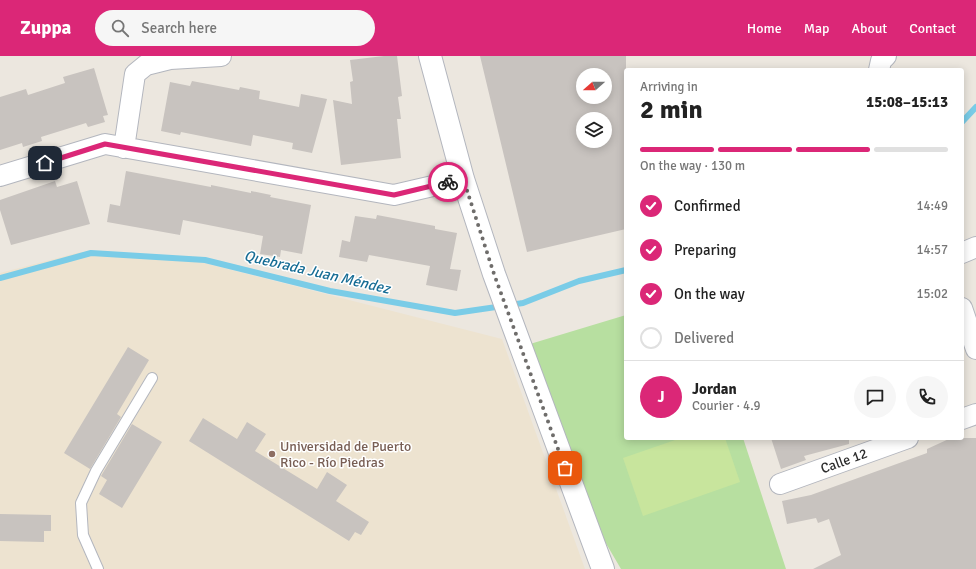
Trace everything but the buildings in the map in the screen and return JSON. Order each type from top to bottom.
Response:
[{"type":"street","points":[[124,148],[135,74],[146,65],[170,59],[221,56]]},
{"type":"street","points":[[430,56],[463,178],[494,274],[603,569]]},
{"type":"street","points":[[879,68],[881,61],[886,56]]},
{"type":"street","points":[[0,176],[105,144],[394,195],[463,178]]},
{"type":"street","points":[[964,252],[976,247]]},
{"type":"street","points":[[964,314],[976,349]]},
{"type":"street","points":[[964,418],[976,414]]},
{"type":"street","name":"Calle 12","points":[[780,484],[902,440]]},
{"type":"lane","points":[[98,569],[83,534],[81,503],[96,471],[152,378]]},
{"type":"shaded area","name":"Universidad de Puerto Rico - Río Piedras","points":[[81,252],[188,259],[502,339],[585,569],[0,569],[0,273]]},
{"type":"green space","points":[[624,316],[624,440],[744,440],[786,569],[621,569],[604,540],[530,344]]},
{"type":"green space","points":[[675,440],[726,440],[740,482],[643,516],[623,458]]},
{"type":"waterway","name":"Quebrada Juan Méndez","points":[[964,120],[976,107]]},
{"type":"waterway","name":"Quebrada Juan Méndez","points":[[0,278],[91,253],[205,260],[330,291],[455,313],[523,303],[579,281],[624,270]]},
{"type":"way so far","points":[[448,182],[463,178],[494,274],[565,468]]},
{"type":"place","name":"Universidad de Puerto Rico - Río Piedras","points":[[272,454]]},
{"type":"route","points":[[45,163],[105,144],[394,195],[448,182]]}]
